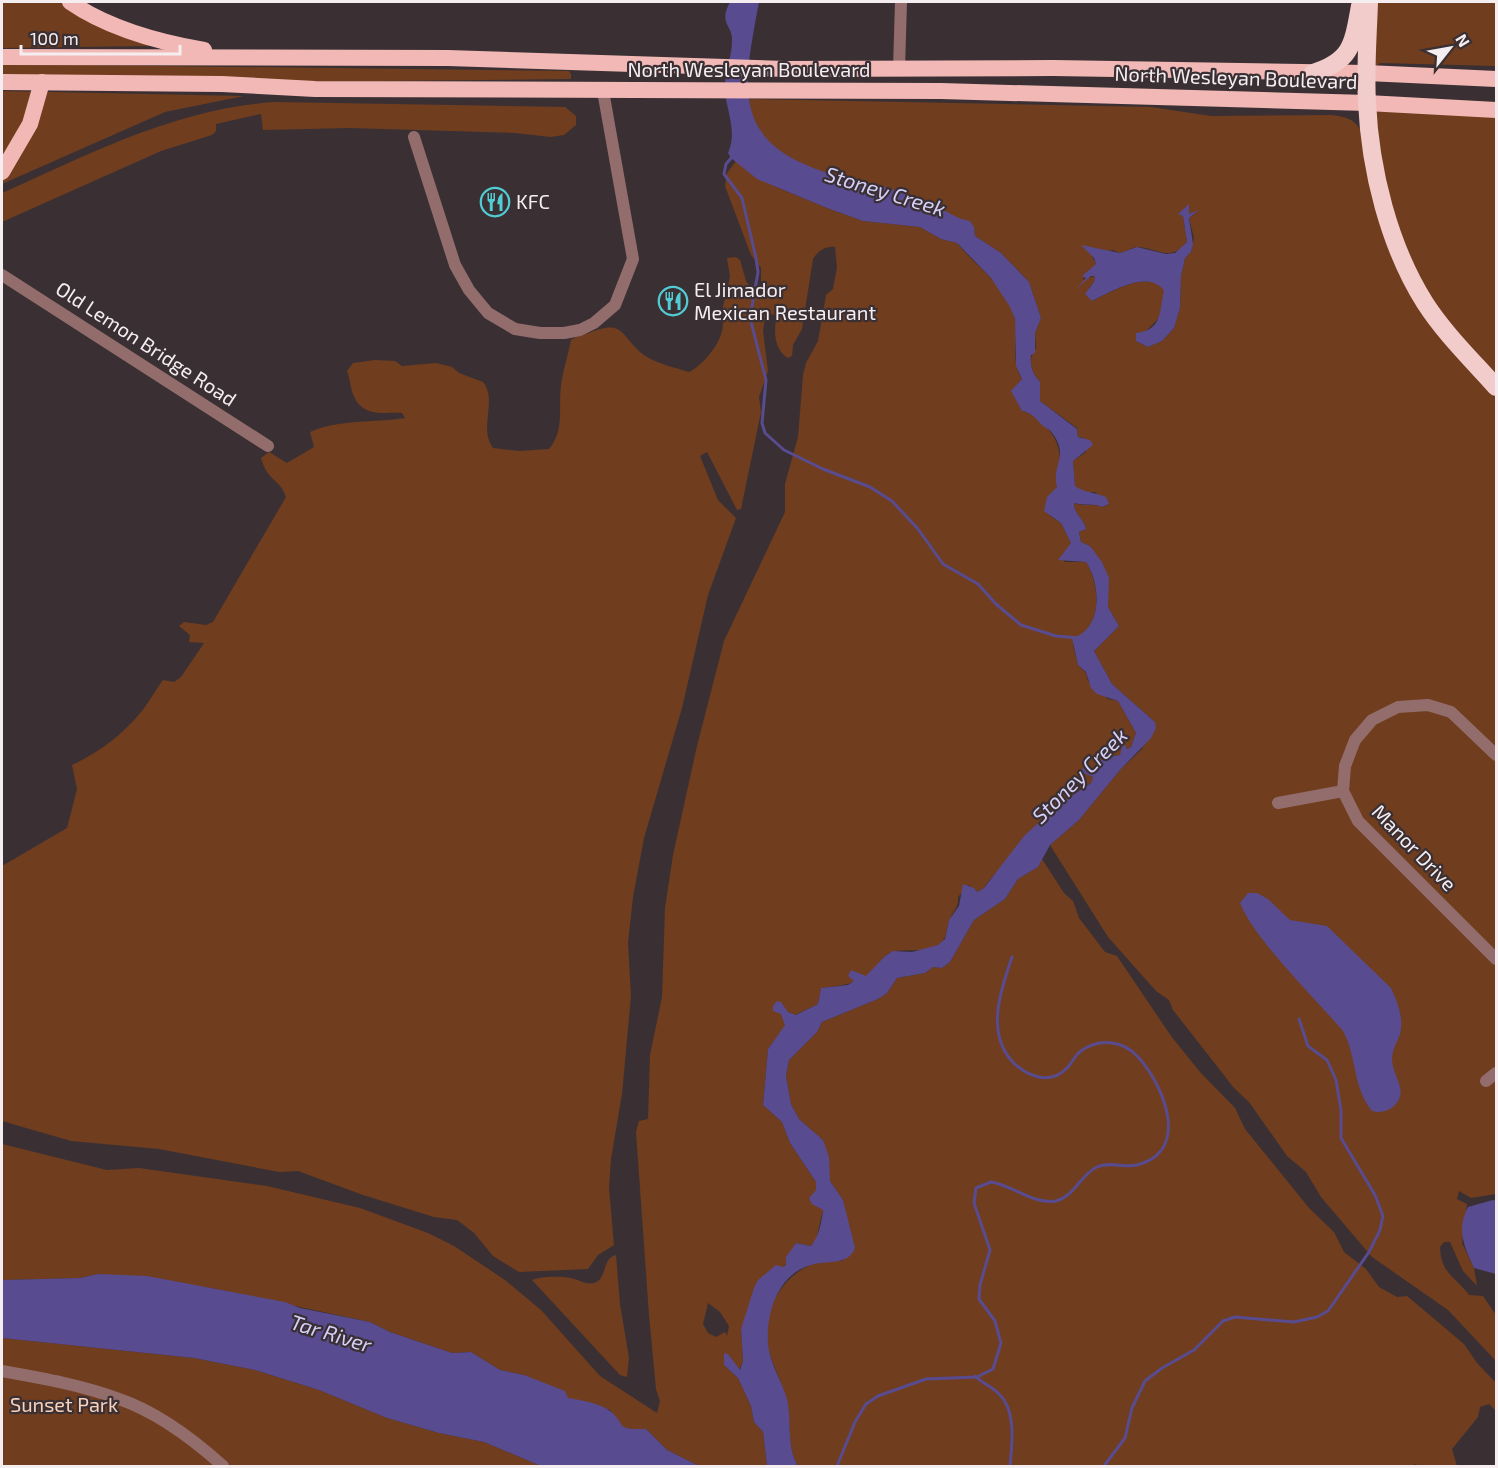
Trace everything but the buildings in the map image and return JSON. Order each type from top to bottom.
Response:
[{"type":"highway","points":[[70,2],[114,25],[162,42],[261,58]]},
{"type":"highway","points":[[1313,73],[1332,67],[1348,54],[1361,2]]},
{"type":"highway","points":[[1369,2],[1367,103],[1378,180],[1398,251],[1434,316],[1497,387]]},
{"type":"highway","name":"North Wesleyan Boulevard","points":[[2,57],[448,58],[785,69],[1053,68],[1497,79]]},
{"type":"highway","points":[[1053,68],[1053,93]]},
{"type":"highway","name":"North Wesleyan Boulevard","points":[[2,82],[222,84],[315,89],[1053,93],[1367,103],[1497,110]]},
{"type":"highway","points":[[2,172],[30,124],[42,82]]},
{"type":"street","points":[[899,69],[901,2]]},
{"type":"street","points":[[414,137],[455,266],[469,290],[488,313],[515,329],[540,333],[580,330],[594,323],[615,305],[633,259],[603,91]]},
{"type":"street","name":"Old Lemon Bridge Road","points":[[2,275],[268,446]]},
{"type":"street","points":[[1278,803],[1343,791],[1345,766],[1355,740],[1372,720],[1398,707],[1428,705],[1451,711],[1497,755]]},
{"type":"street","name":"Manor Drive","points":[[1343,791],[1358,821],[1497,959]]},
{"type":"street","points":[[1486,1081],[1497,1073]]},
{"type":"street","points":[[2,1371],[54,1381],[121,1399],[170,1426],[223,1467]]},
{"type":"green space","points":[[2,2],[69,2],[151,46],[2,48]]},
{"type":"green space","points":[[1374,2],[1496,2],[1496,66],[1380,63],[1374,68]]},
{"type":"green space","points":[[2,64],[569,71],[571,79],[279,82],[2,77]]},
{"type":"green space","points":[[2,91],[244,96],[165,112],[2,184]]},
{"type":"green space","points":[[749,99],[1151,107],[1211,116],[1331,115],[1349,119],[1361,131],[1386,233],[1496,394],[1496,1194],[1471,1198],[1459,1191],[1457,1199],[1467,1204],[1462,1243],[1474,1268],[1477,1286],[1463,1271],[1450,1242],[1444,1242],[1440,1247],[1443,1263],[1449,1274],[1469,1295],[1483,1296],[1496,1315],[1496,1361],[1448,1310],[1372,1257],[1321,1197],[1306,1172],[1287,1156],[1249,1102],[1234,1088],[1173,1010],[1169,1000],[1156,991],[1108,937],[1050,845],[1079,820],[1120,770],[1142,749],[1155,722],[1112,684],[1094,651],[1119,626],[1108,607],[1090,546],[1081,542],[1079,532],[1086,529],[1074,503],[1103,507],[1109,504],[1095,492],[1084,492],[1075,487],[1073,461],[1086,452],[1084,438],[1078,437],[1077,428],[1040,401],[1040,382],[1032,370],[1031,361],[1036,348],[1035,333],[1041,318],[1029,282],[1001,253],[975,236],[974,227],[929,204],[872,183],[860,183],[800,163],[776,148],[766,138],[757,127]],"holes":[[[1189,205],[1189,214],[1197,212],[1189,218],[1194,238],[1191,252],[1185,258],[1181,276],[1180,308],[1174,328],[1162,341],[1148,347],[1136,341],[1161,316],[1165,291],[1158,284],[1140,282],[1129,284],[1092,301],[1089,288],[1095,276],[1082,280],[1096,264],[1091,254],[1113,250],[1120,253],[1138,247],[1164,253],[1175,252],[1187,242],[1183,216],[1179,214]]]},
{"type":"green space","points":[[275,102],[565,107],[576,116],[576,125],[564,135],[551,137],[515,133],[350,128],[263,130],[261,114],[216,124],[216,131],[212,135],[161,151],[2,222],[2,193],[68,163],[168,123],[203,113]]},
{"type":"green space","points":[[1375,110],[1496,115],[1496,381],[1425,293],[1400,240],[1381,164]]},
{"type":"green space","points":[[736,161],[753,175],[776,187],[863,221],[920,227],[941,239],[957,243],[999,288],[1012,308],[1015,320],[1015,358],[1022,379],[1016,386],[1017,401],[1022,411],[1032,415],[1045,426],[1058,446],[1060,469],[1049,515],[1061,523],[1071,543],[1064,562],[1086,562],[1095,586],[1096,603],[1093,620],[1073,645],[1078,665],[1086,673],[1088,681],[1108,699],[1118,701],[1136,733],[1131,747],[1127,749],[1122,746],[1121,755],[1109,756],[1095,769],[1084,768],[1080,771],[1093,777],[1091,783],[1065,800],[1042,820],[984,888],[977,892],[969,885],[958,897],[945,937],[939,944],[933,948],[889,953],[873,971],[862,979],[821,988],[818,1004],[795,1015],[788,1012],[781,1013],[786,1025],[768,1049],[763,1105],[782,1122],[790,1143],[816,1182],[816,1190],[823,1210],[816,1240],[811,1246],[796,1243],[786,1264],[741,1329],[743,1361],[739,1370],[724,1354],[724,1365],[738,1378],[751,1406],[754,1422],[763,1432],[767,1466],[699,1466],[667,1450],[646,1429],[628,1430],[620,1425],[610,1410],[568,1398],[524,1375],[500,1370],[471,1352],[452,1353],[390,1332],[370,1322],[211,1288],[98,1274],[80,1278],[2,1280],[2,1144],[107,1170],[139,1168],[267,1186],[360,1208],[428,1233],[454,1246],[505,1280],[541,1310],[600,1376],[657,1413],[660,1401],[656,1389],[649,1315],[636,1132],[639,1121],[648,1119],[650,1055],[662,997],[665,908],[673,855],[697,746],[724,641],[785,512],[785,484],[798,437],[803,375],[806,363],[818,341],[826,295],[833,289],[837,267],[835,247],[822,250],[813,259],[802,329],[793,345],[792,356],[788,358],[780,350],[775,335],[776,318],[773,314],[765,317],[763,331],[768,371],[759,397],[761,412],[741,509],[737,510],[707,452],[700,456],[718,500],[736,518],[708,595],[682,708],[644,838],[633,897],[628,943],[631,996],[622,1094],[611,1159],[609,1188],[614,1245],[598,1255],[588,1269],[519,1272],[493,1256],[474,1233],[457,1220],[434,1217],[363,1195],[298,1171],[279,1172],[159,1149],[71,1141],[2,1121],[2,866],[67,828],[77,789],[72,765],[101,749],[127,728],[163,680],[174,682],[181,677],[204,643],[189,642],[190,635],[179,626],[184,622],[206,625],[213,622],[286,497],[281,486],[267,472],[261,458],[269,452],[287,463],[314,447],[310,432],[321,428],[345,423],[405,418],[402,413],[367,410],[357,402],[347,371],[353,363],[375,360],[395,361],[402,366],[436,363],[452,367],[459,373],[483,382],[487,389],[489,406],[487,432],[493,448],[520,451],[549,449],[559,427],[561,386],[571,340],[600,329],[614,328],[619,330],[645,356],[689,372],[709,355],[722,331],[721,315],[730,277],[727,258],[736,257],[740,260],[746,281],[757,296],[761,297],[761,268],[751,255],[725,186],[727,173]],"holes":[[[708,1303],[720,1312],[729,1326],[727,1336],[725,1332],[716,1337],[708,1333],[703,1324]]]},
{"type":"green space","points":[[1042,859],[1064,893],[1073,901],[1079,918],[1105,952],[1117,956],[1171,1036],[1200,1072],[1235,1108],[1245,1129],[1309,1208],[1334,1232],[1344,1252],[1366,1269],[1379,1287],[1397,1297],[1407,1296],[1464,1344],[1477,1363],[1496,1383],[1496,1411],[1489,1404],[1480,1407],[1478,1417],[1452,1449],[1457,1466],[1417,1466],[1416,1464],[1410,1466],[798,1466],[792,1450],[786,1399],[768,1347],[767,1323],[774,1300],[781,1289],[798,1272],[816,1263],[844,1260],[847,1222],[843,1200],[830,1181],[823,1140],[799,1119],[791,1104],[786,1076],[789,1060],[817,1032],[822,1022],[878,999],[887,993],[897,978],[925,973],[933,967],[942,968],[950,962],[974,920],[1005,899],[1018,879],[1038,867]]},
{"type":"green space","points":[[616,1255],[620,1304],[629,1358],[627,1377],[620,1375],[532,1280],[561,1277],[594,1283],[601,1278],[608,1260]]},
{"type":"green space","name":"Sunset Park","points":[[2,1338],[194,1358],[255,1370],[319,1390],[387,1418],[439,1433],[484,1442],[541,1466],[2,1466]]},
{"type":"water","name":"Stoney Creek","points":[[730,2],[759,2],[749,61],[748,86],[751,108],[759,128],[774,145],[796,160],[843,179],[888,188],[970,221],[974,227],[975,236],[1001,253],[1029,282],[1041,318],[1035,333],[1035,353],[1031,355],[1033,372],[1040,382],[1040,401],[1077,429],[1078,437],[1090,440],[1093,445],[1073,461],[1075,486],[1106,497],[1109,504],[1102,507],[1074,503],[1086,529],[1079,532],[1081,542],[1090,546],[1102,562],[1109,578],[1108,607],[1119,626],[1094,651],[1112,684],[1155,722],[1156,728],[1151,738],[1120,770],[1079,820],[1050,845],[1038,867],[1018,879],[1005,899],[974,920],[950,962],[942,968],[933,967],[925,973],[897,978],[887,993],[878,999],[822,1022],[817,1032],[789,1060],[786,1076],[791,1104],[799,1119],[823,1140],[829,1157],[830,1181],[843,1200],[855,1248],[848,1258],[811,1265],[790,1277],[776,1296],[769,1319],[769,1350],[787,1399],[792,1450],[798,1466],[767,1466],[763,1432],[754,1422],[751,1406],[738,1378],[724,1365],[724,1353],[728,1354],[740,1370],[743,1361],[741,1329],[758,1280],[776,1265],[783,1267],[786,1265],[786,1257],[796,1243],[811,1246],[818,1233],[823,1214],[823,1210],[812,1204],[809,1198],[816,1190],[816,1182],[790,1143],[782,1122],[763,1105],[768,1049],[785,1025],[781,1014],[773,1011],[773,1006],[777,1001],[781,1002],[788,1012],[796,1015],[818,1004],[821,988],[848,985],[854,981],[848,976],[851,970],[866,976],[893,951],[912,952],[938,945],[945,939],[949,920],[959,906],[963,884],[974,888],[977,892],[984,888],[1024,836],[1059,804],[1091,783],[1093,777],[1079,771],[1084,768],[1095,769],[1102,758],[1120,755],[1123,742],[1127,749],[1131,747],[1136,733],[1118,701],[1097,694],[1091,688],[1086,672],[1078,665],[1072,638],[1089,626],[1094,616],[1096,594],[1094,582],[1086,562],[1058,560],[1071,543],[1061,523],[1044,511],[1047,497],[1057,487],[1056,473],[1060,448],[1051,431],[1031,414],[1022,411],[1011,391],[1022,379],[1016,366],[1015,319],[1010,307],[991,278],[957,243],[941,239],[920,227],[863,221],[827,208],[757,179],[731,158],[728,153],[732,135],[725,91],[732,46],[732,35],[725,15]]},
{"type":"water","points":[[1189,204],[1189,214],[1199,210],[1189,218],[1193,244],[1191,252],[1185,258],[1181,276],[1180,308],[1174,328],[1162,341],[1148,347],[1136,341],[1136,333],[1145,331],[1155,324],[1164,291],[1157,284],[1139,282],[1118,288],[1092,301],[1085,294],[1094,282],[1095,276],[1091,276],[1076,289],[1086,278],[1082,276],[1096,264],[1094,258],[1081,245],[1120,253],[1137,247],[1166,254],[1175,253],[1187,242],[1183,216],[1178,214]]},
{"type":"water","points":[[1248,893],[1257,893],[1268,899],[1290,920],[1327,926],[1391,988],[1401,1018],[1401,1031],[1393,1050],[1392,1059],[1400,1089],[1399,1100],[1394,1106],[1383,1112],[1372,1111],[1361,1091],[1351,1051],[1343,1031],[1258,934],[1240,903]]},
{"type":"water","points":[[1496,1201],[1496,1274],[1474,1268],[1462,1231],[1464,1215],[1468,1207]]},
{"type":"water","name":"Tar River","points":[[98,1274],[147,1276],[285,1302],[300,1308],[370,1322],[390,1332],[452,1353],[471,1352],[500,1370],[524,1375],[565,1391],[568,1398],[606,1408],[622,1426],[629,1429],[646,1429],[667,1450],[699,1466],[541,1466],[484,1442],[439,1433],[387,1418],[319,1390],[255,1370],[194,1358],[2,1338],[2,1280],[80,1278]]},
{"type":"waterway","points":[[733,156],[726,164],[724,174],[742,198],[758,272],[750,318],[766,380],[762,423],[765,433],[784,450],[823,469],[870,487],[892,501],[918,529],[943,564],[978,584],[996,604],[1021,625],[1056,636],[1079,638]]},
{"type":"waterway","points":[[837,1466],[855,1422],[866,1404],[878,1396],[926,1379],[977,1377],[993,1369],[1001,1343],[995,1321],[979,1299],[980,1285],[990,1250],[974,1203],[976,1188],[991,1182],[1031,1198],[1056,1201],[1068,1195],[1086,1175],[1097,1167],[1137,1165],[1154,1157],[1164,1146],[1168,1132],[1168,1116],[1163,1099],[1147,1069],[1138,1057],[1125,1047],[1111,1043],[1095,1044],[1079,1053],[1060,1073],[1046,1078],[1023,1071],[1011,1060],[1003,1049],[997,1023],[1000,996],[1012,957]]},
{"type":"waterway","points":[[1104,1466],[1125,1438],[1132,1408],[1145,1381],[1162,1368],[1194,1350],[1223,1321],[1235,1317],[1294,1322],[1317,1317],[1328,1311],[1369,1252],[1380,1230],[1383,1216],[1375,1195],[1341,1138],[1341,1110],[1336,1080],[1327,1060],[1308,1046],[1299,1019]]},
{"type":"waterway","points":[[975,1376],[998,1393],[1008,1408],[1012,1428],[1010,1466]]},
{"type":"place","name":"KFC","points":[[495,202]]},
{"type":"place","name":"El Jimador Mexican Restaurant","points":[[673,301]]}]
